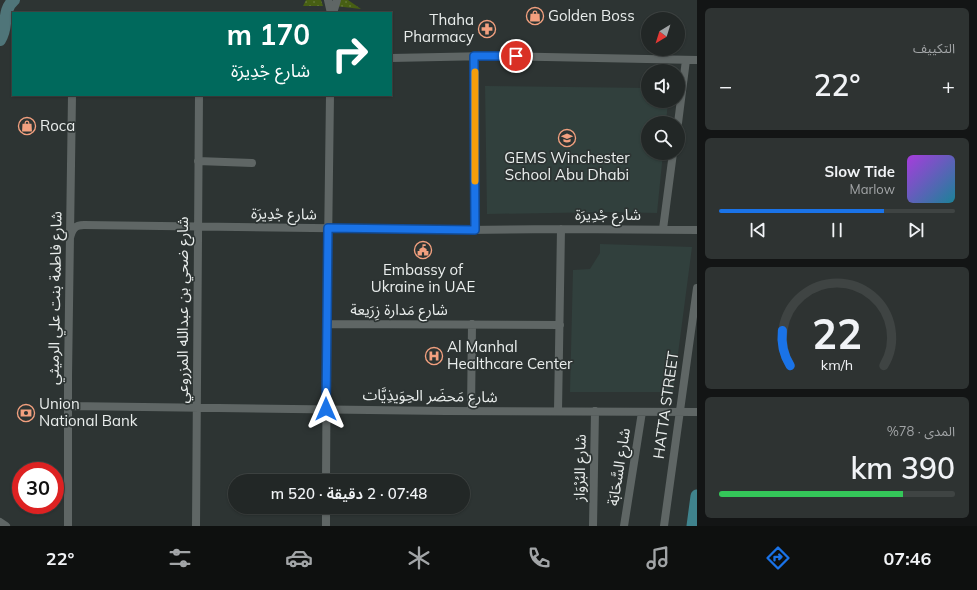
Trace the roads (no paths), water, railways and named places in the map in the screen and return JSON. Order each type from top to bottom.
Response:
[{"type":"main road","points":[[0,40],[4,32],[8,6],[14,0]]},
{"type":"main road","points":[[693,526],[697,496]]},
{"type":"street","points":[[328,0],[332,12]]},
{"type":"street","points":[[332,12],[337,0]]},
{"type":"street","points":[[392,58],[474,56],[697,60]]},
{"type":"street","points":[[474,56],[475,230]]},
{"type":"street","points":[[679,116],[686,60]]},
{"type":"street","name":"شارع فاطمة بنت علي الرميثي","points":[[68,526],[72,96]]},
{"type":"street","name":"شارع ضحي بن عبدالله المزروعي","points":[[196,526],[199,96]]},
{"type":"street","points":[[326,474],[330,96]]},
{"type":"street","points":[[663,229],[672,160]]},
{"type":"street","points":[[198,161],[252,163]]},
{"type":"street","name":"شارع جْدِيرَة","points":[[70,238],[74,229],[79,225],[475,230],[697,230]]},
{"type":"street","points":[[558,411],[561,229]]},
{"type":"street","name":"HATTA STREET","points":[[664,526],[697,288]]},
{"type":"street","name":"شارع مَدارة زِرَيعة","points":[[327,324],[560,325]]},
{"type":"street","points":[[471,411],[472,324]]},
{"type":"street","name":"شارع مَحضَر الحِوَيذِيَّات","points":[[68,406],[696,412]]},
{"type":"street","name":"شارع البُرْوَاز","points":[[594,526],[595,411]]},
{"type":"street","name":"شارع السَّحَابَة","points":[[624,526],[642,412]]},
{"type":"street","points":[[326,514],[326,526]]},
{"type":"street","points":[[0,522],[6,526]]},
{"type":"place","name":"Golden Boss","points":[[535,16]]},
{"type":"place","name":"Thaha Pharmacy","points":[[487,29]]},
{"type":"place","name":"Roca","points":[[27,126]]},
{"type":"place","name":"GEMS Winchester School Abu Dhabi","points":[[567,138]]},
{"type":"place","name":"Embassy of Ukraine in UAE","points":[[423,250]]},
{"type":"place","name":"Al Manhal Healthcare Center","points":[[434,356]]},
{"type":"place","name":"Union National Bank","points":[[26,413]]}]
